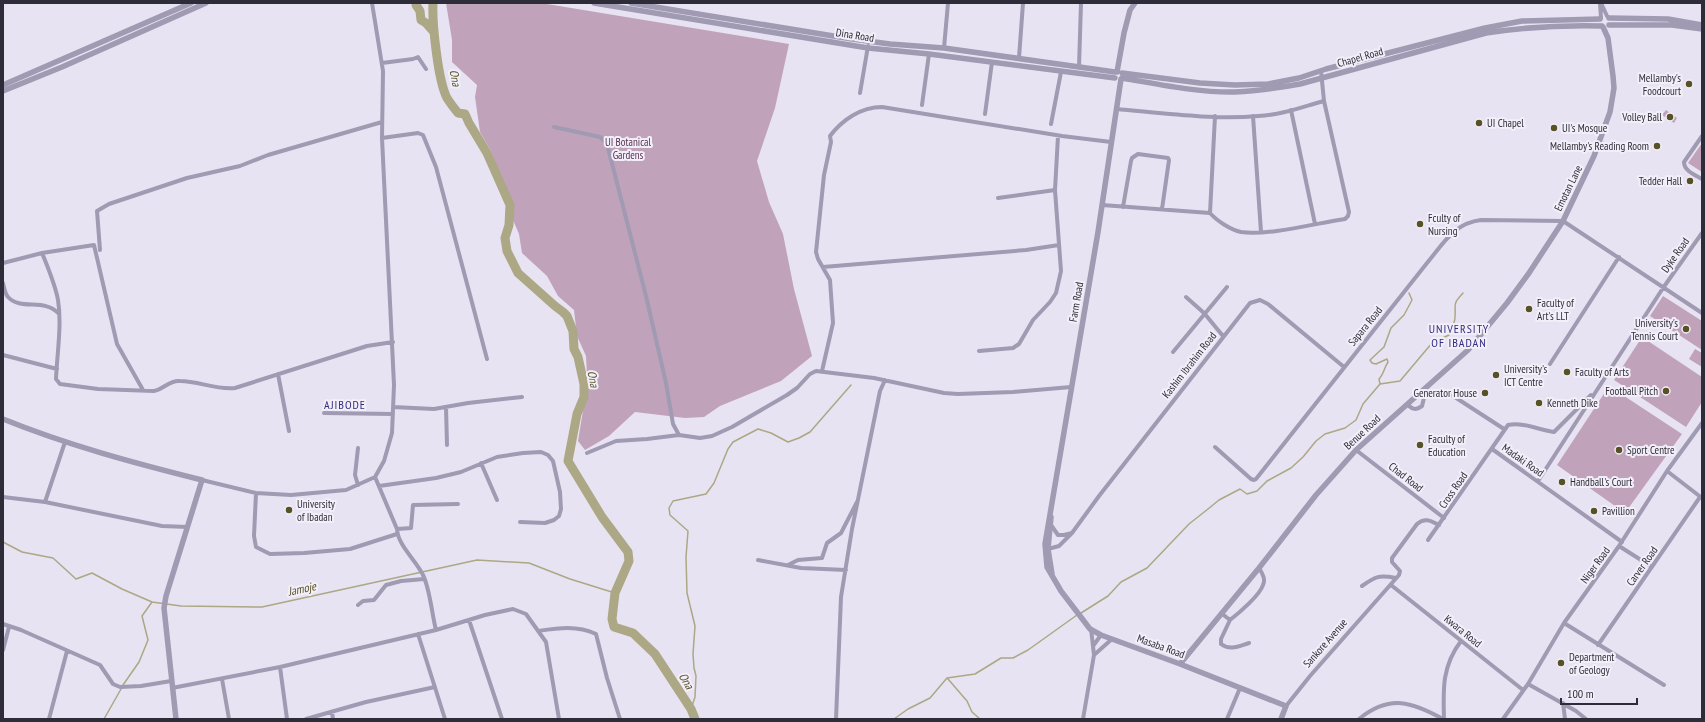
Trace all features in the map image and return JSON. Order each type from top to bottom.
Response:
[{"type":"street","points":[[3,85],[191,3]]},
{"type":"street","points":[[3,91],[206,3]]},
{"type":"street","points":[[3,419],[66,442],[148,466],[256,493],[291,495],[346,490],[375,477],[384,461],[392,432],[394,385],[382,138],[383,71],[372,3]]},
{"type":"street","name":"Dina Road","points":[[594,3],[868,48],[929,54],[1061,72],[1119,75]]},
{"type":"street","name":"Dina Road","points":[[631,3],[869,41],[944,48],[1079,66],[1119,75]]},
{"type":"street","points":[[944,48],[948,3]]},
{"type":"street","points":[[1019,58],[1023,3]]},
{"type":"street","points":[[1079,66],[1081,3]]},
{"type":"street","points":[[1119,75],[1124,33],[1130,10],[1135,3]]},
{"type":"street","points":[[1601,3],[1606,26]]},
{"type":"street","points":[[1604,18],[1600,22],[1606,26]]},
{"type":"street","name":"Chapel Road","points":[[1322,74],[1485,28],[1522,21],[1604,18],[1668,20],[1702,25]]},
{"type":"street","name":"Chapel Road","points":[[1119,75],[1200,83],[1235,85],[1268,84],[1322,74],[1486,33],[1521,28],[1565,25],[1672,25],[1702,29]]},
{"type":"street","name":"Emotan Lane","points":[[1606,26],[1614,88],[1610,112],[1594,156],[1563,221],[1702,313]]},
{"type":"street","points":[[860,93],[869,41]]},
{"type":"street","points":[[922,105],[929,54]]},
{"type":"street","points":[[382,63],[418,57],[426,69]]},
{"type":"street","points":[[985,114],[992,62]]},
{"type":"street","points":[[1051,124],[1061,72]]},
{"type":"street","points":[[1215,116],[1210,213],[1216,220],[1241,232],[1261,232],[1345,219],[1349,212],[1324,101],[1322,74]]},
{"type":"street","name":"Farm Road","points":[[1052,575],[1047,567],[1045,555],[1047,523],[1102,205],[1118,94],[1119,75]]},
{"type":"street","points":[[1116,109],[1215,116],[1253,116],[1291,110],[1324,101]]},
{"type":"street","points":[[822,371],[832,323],[830,280],[818,259],[816,252],[824,175],[831,142],[830,136],[841,123],[853,115],[882,107],[1058,136],[1111,142]]},
{"type":"street","points":[[1291,110],[1316,224]]},
{"type":"street","points":[[1253,116],[1261,232]]},
{"type":"street","points":[[100,250],[97,211],[109,204],[187,178],[240,166],[268,155],[382,122]]},
{"type":"street","points":[[554,127],[600,137],[607,144],[648,304],[666,383],[673,424],[680,435]]},
{"type":"street","points":[[382,138],[418,133],[423,135],[436,167],[487,359]]},
{"type":"street","points":[[979,351],[1013,348],[1018,344],[1033,320],[1056,294],[1061,271],[1055,190],[1058,136]]},
{"type":"street","points":[[1702,136],[1684,162],[1684,165],[1685,168],[1702,179]]},
{"type":"street","points":[[1124,206],[1131,161],[1132,158],[1138,154],[1165,157],[1169,160],[1162,209]]},
{"type":"street","points":[[998,198],[1055,190]]},
{"type":"street","points":[[1102,205],[1210,213]]},
{"type":"street","name":"Sapara Road","points":[[1215,447],[1254,480],[1427,263],[1459,226],[1468,221],[1481,220],[1563,221]]},
{"type":"street","name":"Benue Road","points":[[1180,664],[1260,568],[1316,495],[1356,450],[1408,405],[1468,350],[1484,333],[1525,279],[1563,221]]},
{"type":"street","name":"Dyke Road","points":[[1597,390],[1663,288],[1702,233]]},
{"type":"street","points":[[3,263],[42,253],[94,245],[99,238]]},
{"type":"street","points":[[823,268],[1026,250],[1059,244]]},
{"type":"street","points":[[94,245],[117,344],[143,390]]},
{"type":"street","points":[[42,253],[54,285],[58,302],[56,379],[60,384],[98,389],[158,390],[171,381],[180,381],[217,388],[235,388],[367,346],[392,342]]},
{"type":"street","points":[[1550,364],[1619,257]]},
{"type":"street","points":[[3,283],[9,298]]},
{"type":"street","points":[[1173,352],[1227,287]]},
{"type":"street","points":[[3,297],[25,304],[46,305],[58,313]]},
{"type":"street","points":[[1186,297],[1204,313],[1224,336]]},
{"type":"street","name":"Kashim Ibrahim Road","points":[[1048,550],[1059,546],[1072,533],[1099,496],[1250,303],[1260,300],[1268,304],[1344,367]]},
{"type":"street","points":[[3,355],[57,368]]},
{"type":"street","points":[[587,453],[616,441],[647,440],[680,435],[700,438],[712,436],[732,427],[797,388],[810,374],[822,371],[885,380],[944,393],[958,394],[1071,387]]},
{"type":"street","points":[[278,374],[289,431]]},
{"type":"street","points":[[836,719],[841,597],[880,392],[885,380]]},
{"type":"street","points":[[1424,398],[1440,392],[1447,392],[1504,429],[1508,425],[1518,425],[1532,426],[1554,432],[1597,390]]},
{"type":"street","points":[[1538,481],[1597,390]]},
{"type":"street","points":[[1420,394],[1424,398]]},
{"type":"street","points":[[393,407],[434,409],[522,397]]},
{"type":"street","points":[[1408,405],[1414,409],[1418,409],[1422,406],[1424,398]]},
{"type":"street","points":[[446,407],[447,445]]},
{"type":"street","points":[[324,413],[393,414]]},
{"type":"street","name":"Niger Road","points":[[1503,719],[1528,684],[1564,623],[1622,542],[1668,471],[1702,423]]},
{"type":"street","name":"Cross Road","points":[[1428,540],[1492,449],[1504,429]]},
{"type":"street","points":[[45,502],[66,442]]},
{"type":"street","points":[[358,448],[355,475],[358,485]]},
{"type":"street","name":"Madaki Road","points":[[1492,449],[1622,542]]},
{"type":"street","name":"Chad Road","points":[[1356,450],[1444,518]]},
{"type":"street","points":[[379,486],[461,472],[498,457],[541,452],[548,455],[553,461],[561,500],[559,516],[554,520],[545,523],[520,522]]},
{"type":"street","points":[[481,463],[497,500]]},
{"type":"street","points":[[1668,471],[1701,497]]},
{"type":"street","points":[[375,477],[397,529],[397,534],[424,579],[436,630]]},
{"type":"street","points":[[176,719],[164,610],[166,596],[202,480]]},
{"type":"street","points":[[256,493],[254,536],[256,547],[270,554],[350,549],[397,534]]},
{"type":"street","points":[[3,497],[45,502],[162,526],[188,527]]},
{"type":"street","name":"Carver Road","points":[[1598,645],[1701,497]]},
{"type":"street","points":[[788,565],[798,560],[822,558],[827,543],[841,533],[859,499]]},
{"type":"street","points":[[397,529],[411,528],[414,505],[458,504]]},
{"type":"street","name":"Farm Road","points":[[1050,512],[1051,525],[1048,550],[1052,575]]},
{"type":"street","points":[[1362,586],[1375,577],[1381,576],[1396,578],[1400,571],[1392,562],[1392,558],[1417,524],[1422,520],[1426,520],[1438,526]]},
{"type":"street","points":[[1051,525],[1058,535],[1072,533]]},
{"type":"street","points":[[1619,546],[1652,567]]},
{"type":"street","points":[[758,560],[801,568],[846,570]]},
{"type":"street","points":[[1249,643],[1232,648],[1225,647],[1221,644],[1221,639],[1230,620],[1243,610],[1263,586],[1264,577],[1260,568]]},
{"type":"street","name":"Masaba Road","points":[[1052,575],[1061,592],[1090,629],[1101,635],[1180,664],[1286,706]]},
{"type":"street","name":"Sankore Avenue","points":[[1281,719],[1286,706],[1314,670],[1396,578]]},
{"type":"street","points":[[358,605],[363,601],[374,600],[386,585],[401,581],[424,579]]},
{"type":"street","name":"Kwara Road","points":[[1391,585],[1523,690]]},
{"type":"street","points":[[172,688],[280,667],[436,630],[508,609],[513,609],[526,614],[546,642],[559,719]]},
{"type":"street","points":[[1221,613],[1230,620]]},
{"type":"street","points":[[469,620],[502,719]]},
{"type":"street","points":[[1564,623],[1664,685]]},
{"type":"street","points":[[3,624],[100,665],[113,684],[120,687],[141,686],[171,681]]},
{"type":"street","points":[[3,650],[9,627]]},
{"type":"street","points":[[538,631],[568,628],[589,630],[596,634],[607,678],[620,719]]},
{"type":"street","points":[[1083,719],[1094,655],[1090,629]]},
{"type":"street","points":[[418,634],[445,719]]},
{"type":"street","points":[[1093,646],[1101,635]]},
{"type":"street","points":[[1094,655],[1112,639]]},
{"type":"street","points":[[1359,719],[1368,712],[1383,705],[1402,702],[1444,719],[1444,684],[1447,666],[1461,641]]},
{"type":"street","points":[[49,719],[67,651]]},
{"type":"street","points":[[280,667],[287,719]]},
{"type":"street","points":[[222,679],[229,719]]},
{"type":"street","points":[[1528,684],[1563,703],[1586,719]]},
{"type":"street","points":[[306,719],[366,702],[435,687]]},
{"type":"street","points":[[1227,719],[1240,688]]},
{"type":"street","points":[[1563,703],[1565,719]]},
{"type":"street","points":[[332,712],[333,719]]},
{"type":"green space","name":"UI Botanical Gardens","points":[[446,3],[541,3],[789,44],[775,108],[757,161],[769,202],[783,234],[794,289],[812,356],[781,381],[720,406],[704,417],[685,418],[635,412],[609,436],[585,450],[578,441],[586,392],[586,356],[577,336],[574,310],[558,296],[547,276],[522,253],[519,234],[510,213],[504,184],[491,151],[480,132],[475,97],[477,85],[452,62],[452,40]]},
{"type":"green space","name":"Volley Ball","points":[[1666,110],[1677,118],[1674,123],[1662,115]]},
{"type":"green space","points":[[1702,143],[1702,172],[1688,163]]},
{"type":"green space","name":"University's Tennis Court","points":[[1663,296],[1702,321],[1702,350],[1650,316]]},
{"type":"green space","name":"Football Pitch","points":[[1642,337],[1702,377],[1702,402],[1686,427],[1614,380]]},
{"type":"green space","points":[[1695,349],[1702,353],[1702,367],[1689,359]]},
{"type":"green space","name":"Sport Centre","points":[[1609,386],[1682,434],[1625,513],[1557,465]]},
{"type":"waterway","name":"Ona","points":[[416,3],[420,11],[421,20],[434,32]]},
{"type":"waterway","name":"Ona","points":[[433,3],[436,52],[441,79],[447,98],[458,113],[465,114],[487,153],[510,205],[509,225],[505,238],[507,251],[518,273],[567,316],[573,331],[574,349],[578,357],[584,384],[584,397],[577,414],[568,461],[602,517],[628,552],[629,561],[615,593],[612,619],[614,627],[633,633],[655,654],[691,709],[695,719]]},
{"type":"waterway","points":[[1380,384],[1379,379],[1388,362],[1387,359],[1376,364],[1372,363],[1370,360],[1384,347],[1391,328],[1404,315],[1412,300],[1409,293]]},
{"type":"waterway","points":[[1081,613],[1108,596],[1121,582],[1147,568],[1189,524],[1219,500],[1240,489],[1247,494],[1257,491],[1267,481],[1291,468],[1303,457],[1316,441],[1325,434],[1345,428],[1356,420],[1363,404],[1380,384],[1400,381],[1432,343],[1449,335],[1454,322],[1456,302],[1463,293]]},
{"type":"waterway","points":[[691,709],[695,697],[696,676],[693,654],[695,626],[687,593],[686,557],[688,531],[670,515],[669,508],[673,501],[706,494],[714,483],[728,449],[733,442],[758,429],[771,433],[788,442],[799,438],[810,432],[851,385]]},
{"type":"waterway","name":"Jamoje","points":[[3,542],[22,552],[53,558],[76,579],[92,573],[122,589],[152,602],[181,606],[262,607],[477,560],[529,563],[570,579],[615,593]]},
{"type":"waterway","points":[[123,685],[139,662],[148,640],[142,616],[152,602]]},
{"type":"waterway","points":[[894,719],[908,709],[930,698],[947,678],[975,674],[1001,658],[1013,658],[1028,650],[1077,615]]},
{"type":"waterway","points":[[948,679],[967,701],[972,712],[980,719]]},
{"type":"waterway","points":[[104,719],[121,689]]},
{"type":"place","name":"Mellamby's Foodcourt","points":[[1689,84]]},
{"type":"place","name":"Volley Ball","points":[[1670,117]]},
{"type":"place","name":"UI Chapel","points":[[1479,123]]},
{"type":"place","name":"UI's Mosque","points":[[1554,128]]},
{"type":"place","name":"Mellamby's Reading Room","points":[[1657,146]]},
{"type":"place","name":"Tedder Hall","points":[[1690,181]]},
{"type":"place","name":"Fculty of Nursing","points":[[1420,224]]},
{"type":"place","name":"Faculty of Art's LLT","points":[[1529,309]]},
{"type":"place","name":"University's Tennis Court","points":[[1686,329]]},
{"type":"place","name":"Faculty of Arts","points":[[1567,372]]},
{"type":"place","name":"University's ICT Centre","points":[[1496,375]]},
{"type":"place","name":"Football Pitch","points":[[1666,391]]},
{"type":"place","name":"Generator House","points":[[1485,393]]},
{"type":"place","name":"Kenneth Dike","points":[[1539,403]]},
{"type":"place","name":"Faculty of Education","points":[[1420,445]]},
{"type":"place","name":"Sport Centre","points":[[1619,450]]},
{"type":"place","name":"Handball's Court","points":[[1562,482]]},
{"type":"place","name":"University of Ibadan","points":[[289,510]]},
{"type":"place","name":"Pavillion","points":[[1594,511]]},
{"type":"place","name":"Department of Geology","points":[[1561,663]]},
{"type":"district","name":"UNIVERSITY OF IBADAN","points":[[1459,336]]},
{"type":"district","name":"AJIBODE","points":[[345,405]]}]
